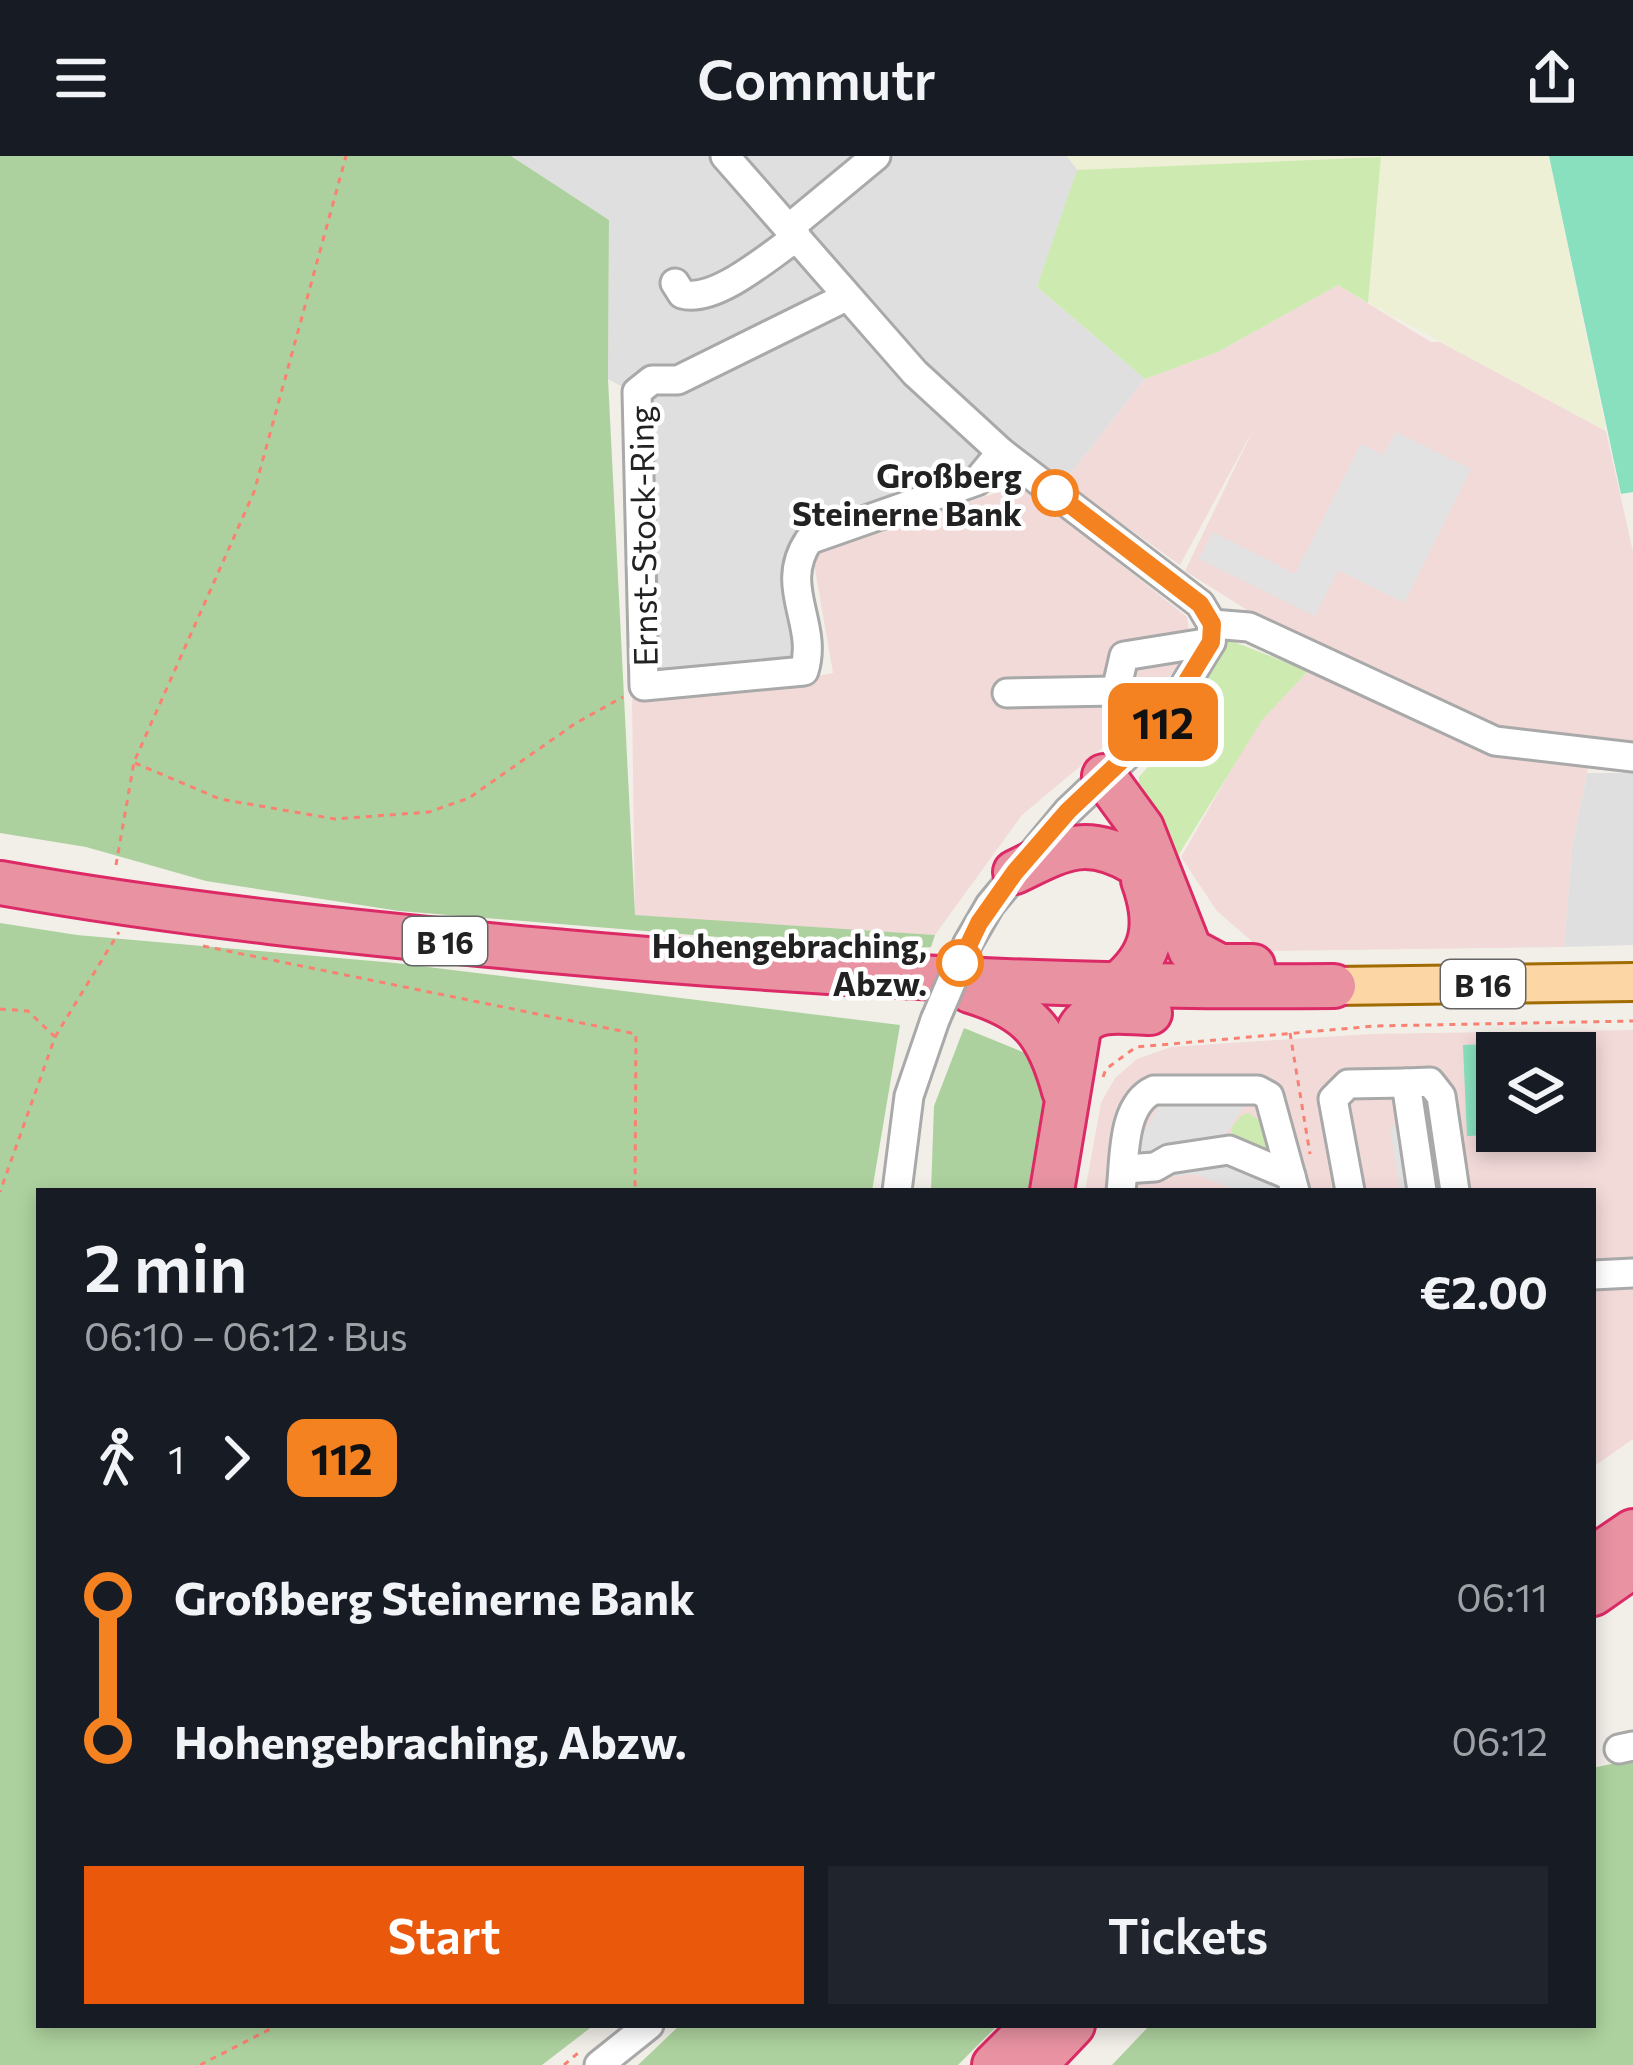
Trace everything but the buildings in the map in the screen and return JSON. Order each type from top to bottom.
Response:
[{"type":"highway","points":[[1095,785],[1146,886],[1150,940],[1139,967],[1118,985]]},
{"type":"highway","points":[[1095,785],[1142,828],[1190,950],[1220,966],[1303,968],[1334,986]]},
{"type":"highway","points":[[1015,872],[1061,849],[1082,846],[1116,852],[1135,863]]},
{"type":"highway","name":"B 16","points":[[0,884],[272,925],[618,957],[932,999],[1118,985],[1334,986]]},
{"type":"highway","points":[[1053,1188],[1083,1089],[1079,1029],[1085,1018],[1095,1013],[1210,1011],[1265,985]]},
{"type":"highway","points":[[932,999],[1020,1011],[1083,1089]]},
{"type":"highway","points":[[1596,1556],[1633,1531]]},
{"type":"highway","points":[[1596,1592],[1633,1566]]},
{"type":"highway","points":[[994,2065],[1031,2028]]},
{"type":"highway","points":[[1035,2065],[1070,2028]]},
{"type":"main road","name":"B 16","points":[[1334,986],[1633,982]]},
{"type":"street","points":[[725,156],[915,374],[1001,452],[1200,604],[1211,633],[1162,722],[1095,785],[1015,872],[932,999],[909,1096],[897,1188]]},
{"type":"street","points":[[675,283],[682,294],[694,298],[722,288],[793,232],[876,156]]},
{"type":"street","name":"Ernst-Stock-Ring","points":[[846,297],[679,380],[652,380],[637,392],[644,686],[804,670],[808,655],[794,577],[796,559],[809,540],[977,482],[1001,452]]},
{"type":"street","points":[[1116,691],[1124,656],[1249,627],[1495,741],[1633,757]]},
{"type":"street","points":[[1007,693],[1116,691],[1162,722]]},
{"type":"street","points":[[1349,1188],[1333,1099],[1348,1084],[1430,1082],[1441,1096],[1455,1188]]},
{"type":"street","points":[[1406,1083],[1422,1188]]},
{"type":"street","points":[[1258,1090],[1275,1106],[1300,1178],[1229,1150],[1169,1159],[1153,1179],[1122,1180],[1131,1114],[1147,1093],[1258,1090]]},
{"type":"street","points":[[1596,1275],[1633,1273]]},
{"type":"street","points":[[599,2065],[645,2028]]},
{"type":"path","points":[[116,865],[134,762],[254,492],[346,156]]},
{"type":"path","points":[[134,762],[220,799],[334,819],[429,812],[469,798],[576,723],[644,686]]},
{"type":"path","points":[[0,1192],[55,1037],[120,929]]},
{"type":"path","points":[[191,944],[636,1034],[635,1188]]},
{"type":"path","points":[[0,1010],[28,1011],[55,1037]]},
{"type":"path","points":[[1083,1089],[1136,1047],[1289,1031],[1633,1021]]},
{"type":"path","points":[[1289,1031],[1300,1178]]},
{"type":"path","points":[[200,2065],[272,2028]]},
{"type":"shaded area","points":[[511,156],[1067,156],[1079,172],[1037,287],[1145,379],[1064,482],[1006,438],[972,473],[794,536],[788,551],[801,651],[797,662],[657,678],[648,401],[608,379],[609,220]]},
{"type":"shaded area","points":[[1338,285],[1431,342],[1440,342],[1606,431],[1633,552],[1633,749],[1493,736],[1285,634],[1185,571],[1253,430],[1180,565],[1064,482],[1145,379],[1218,352]]},
{"type":"shaded area","points":[[1396,432],[1471,469],[1404,603],[1338,570],[1315,616],[1199,559],[1213,532],[1295,574],[1361,444],[1383,455]]},
{"type":"shaded area","points":[[1021,485],[1187,617],[1190,636],[1181,664],[1101,749],[1022,815],[935,935],[635,916],[632,699],[651,692],[785,682],[833,673],[813,558],[825,547]]},
{"type":"shaded area","points":[[1308,671],[1495,741],[1591,752],[1572,849],[1564,947],[1263,951],[1217,911],[1181,857],[1258,723]]},
{"type":"shaded area","points":[[1587,773],[1633,773],[1633,945],[1564,947],[1572,849]]},
{"type":"shaded area","points":[[1633,1030],[1633,1439],[1596,1465],[1596,1188],[1086,1188],[1101,1103],[1115,1078],[1137,1059],[1171,1047],[1476,1032],[1476,1152],[1596,1152],[1596,1032],[1501,1032]]},
{"type":"shaded area","points":[[1169,1090],[1253,1090],[1220,1144],[1290,1188],[1231,1188],[1195,1174],[1130,1170],[1132,1153]]},
{"type":"shaded area","points":[[1409,1108],[1422,1114],[1427,1108],[1443,1115],[1455,1188],[1400,1188],[1390,1129]]},
{"type":"green space","points":[[0,156],[511,156],[609,220],[608,379],[635,915],[935,935],[931,947],[879,950],[399,911],[206,881],[86,847],[0,833]]},
{"type":"green space","points":[[1067,156],[1549,156],[1606,431],[1368,303],[1381,158],[1079,172]]},
{"type":"green space","points":[[1549,156],[1633,156],[1633,492],[1621,494]]},
{"type":"green space","points":[[1381,157],[1368,303],[1338,285],[1218,352],[1145,379],[1037,287],[1077,170]]},
{"type":"green space","points":[[1229,640],[1308,671],[1262,720],[1173,864],[1138,792],[1139,777],[1171,740]]},
{"type":"green space","points":[[0,923],[77,935],[395,963],[900,1025],[873,1188],[36,1188],[36,2028],[590,2028],[542,2065],[0,2065]]},
{"type":"green space","points":[[964,1028],[1045,1061],[1040,1144],[1031,1188],[931,1188],[934,1106]]},
{"type":"green space","points":[[1476,1044],[1476,1136],[1467,1136],[1463,1045]]},
{"type":"green space","points":[[1249,1113],[1264,1124],[1268,1152],[1233,1141],[1231,1128]]},
{"type":"green space","points":[[1633,1759],[1633,2065],[1112,2065],[1147,2028],[1596,2028],[1596,1767]]},
{"type":"green space","points":[[677,2028],[995,2028],[958,2065],[638,2065]]},
{"type":"bus line","name":"112","points":[[960,963],[979,923],[1015,872],[1068,811],[1162,722],[1211,642],[1212,624],[1200,604],[1055,493]]},
{"type":"place","name":"Großberg Steinerne Bank","points":[[1055,493]]},
{"type":"place","name":"Hohengebraching, Abzw.","points":[[960,963]]}]
